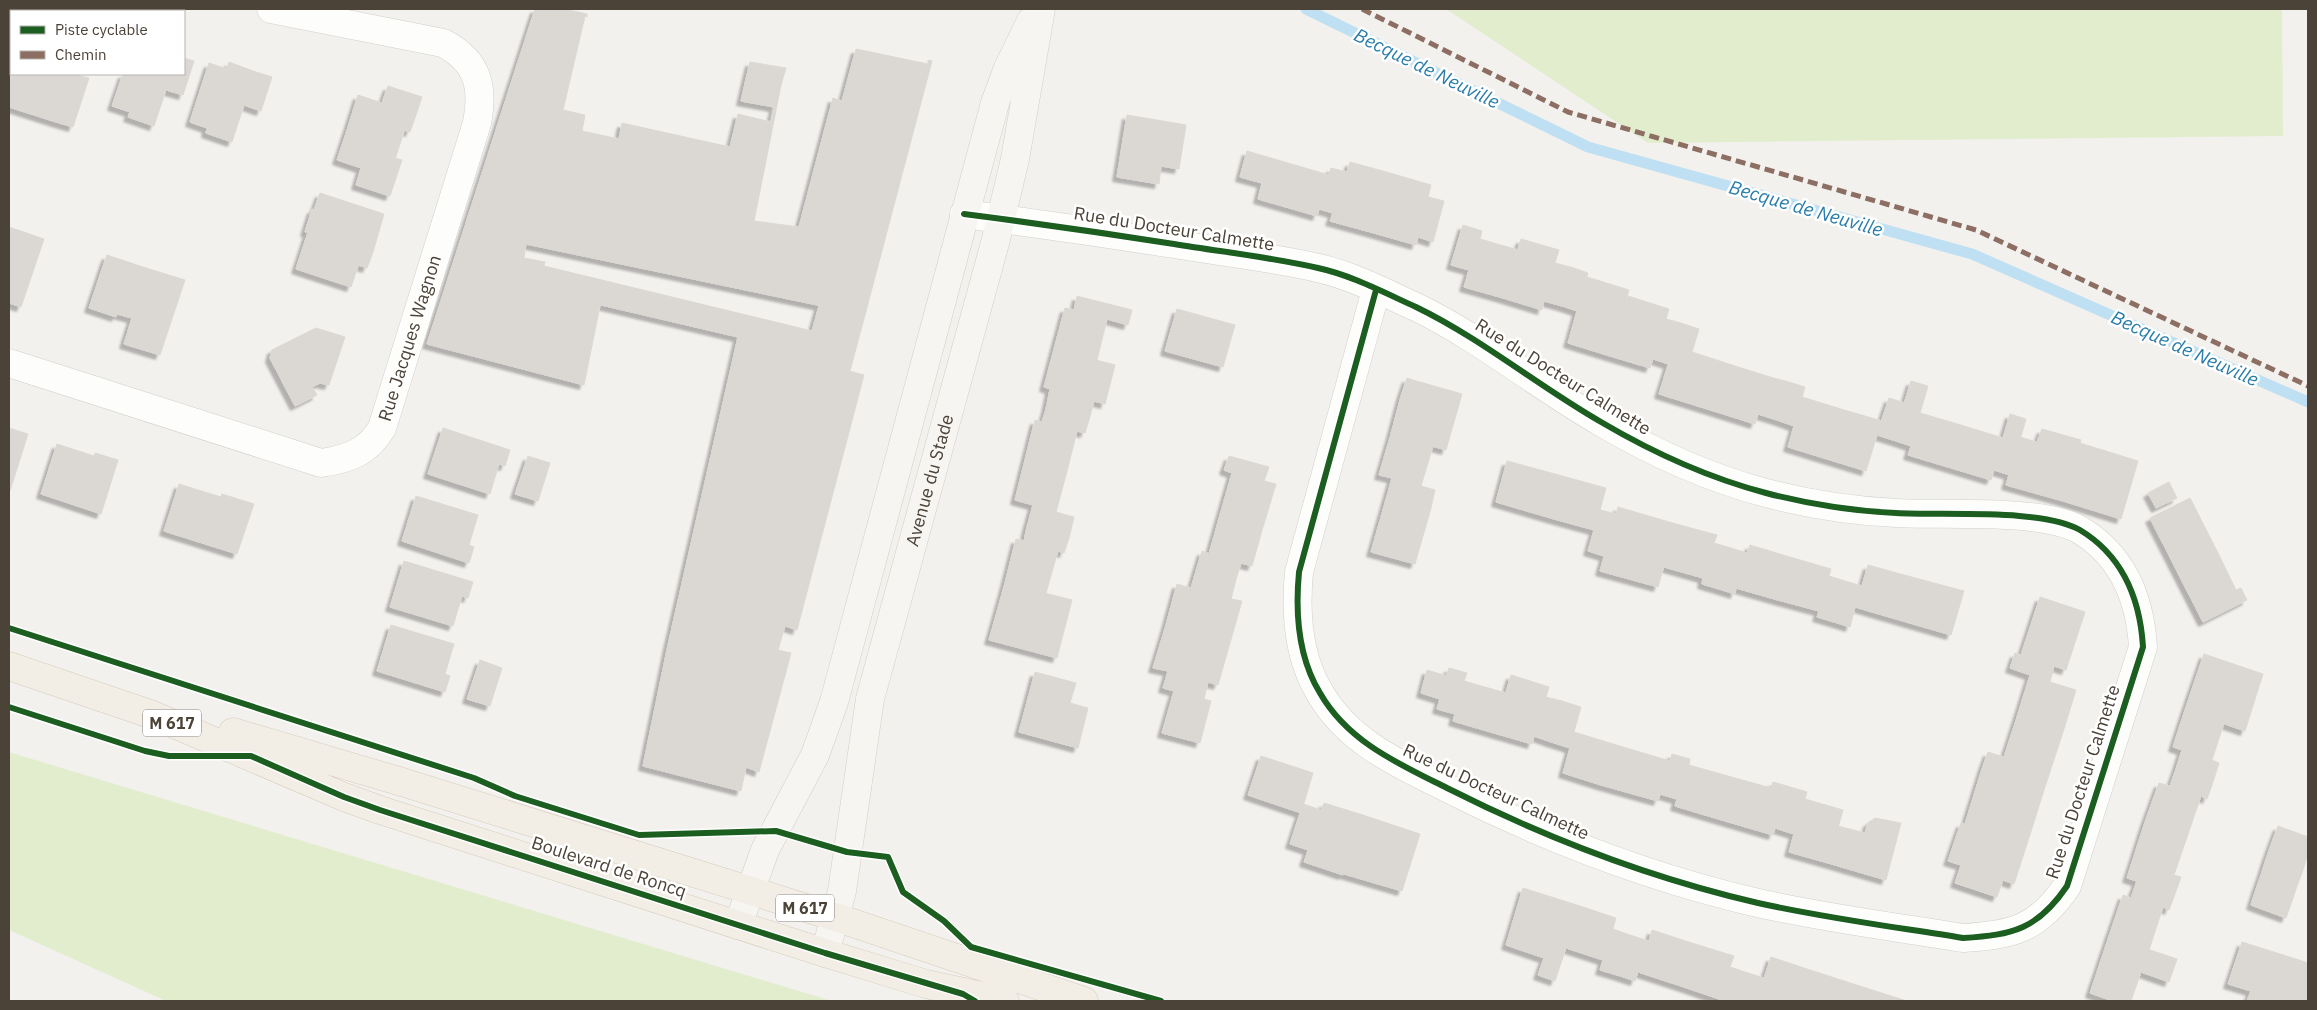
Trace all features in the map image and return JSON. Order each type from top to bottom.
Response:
[{"type":"main road","points":[[738,925],[765,850],[814,755],[831,712],[995,103],[1008,68],[1036,9]]},
{"type":"main road","name":"Avenue du Stade","points":[[825,953],[842,891],[870,699],[1015,159],[1041,9]]},
{"type":"main road","name":"Boulevard de Roncq","points":[[9,666],[92,693],[402,782],[835,917],[1084,1001]]},
{"type":"main road","name":"Boulevard de Roncq","points":[[92,693],[202,734],[344,797],[825,953],[954,991],[1005,1001]]},
{"type":"street","name":"Rue Jacques Wagnon","points":[[9,363],[321,463],[352,457],[374,441],[382,428],[477,123],[480,105],[475,73],[468,60],[458,51],[443,43],[271,9]]},
{"type":"street","name":"Rue du Docteur Calmette","points":[[964,214],[1321,268],[1376,290],[1461,331],[1625,436],[1670,458],[1765,492],[1853,509],[1895,513],[2049,519],[2078,530],[2105,550],[2123,572],[2137,601],[2142,623],[2142,647],[2067,886],[2055,903],[2039,919],[2016,929],[1990,936],[1963,938],[1758,903],[1689,884],[1589,852],[1497,813],[1393,761],[1361,741],[1320,694],[1308,670],[1300,634],[1297,602],[1299,572],[1376,290]]},
{"type":"green space","points":[[1446,9],[2282,9],[2283,136],[1648,143]]},
{"type":"green space","points":[[9,752],[832,1001],[166,1001],[9,930]]},
{"type":"building","points":[[535,9],[564,9],[587,14],[563,110],[585,115],[582,131],[619,139],[622,123],[730,147],[738,114],[771,122],[774,107],[741,101],[746,79],[781,85],[754,221],[799,227],[833,98],[842,101],[856,49],[928,64],[928,60],[932,61],[865,315],[526,244],[524,258],[545,262],[537,290],[600,306],[584,385],[427,344]]},
{"type":"building","points":[[9,53],[10,75],[72,75],[56,122],[9,107]]},
{"type":"building","points":[[185,58],[194,61],[183,95],[166,90],[154,126],[128,117],[130,112],[112,106],[123,75],[185,75]]},
{"type":"building","points":[[229,62],[253,71],[251,77],[227,69]]},
{"type":"building","points":[[750,62],[786,68],[781,85],[746,79]]},
{"type":"building","points":[[209,63],[251,77],[253,71],[272,77],[261,111],[244,105],[232,142],[206,133],[207,128],[190,122]]},
{"type":"building","points":[[72,75],[89,78],[73,127],[56,122]]},
{"type":"building","points":[[388,86],[422,97],[416,115],[410,113],[400,144],[348,127],[358,95],[382,103]]},
{"type":"building","points":[[410,113],[416,115],[410,132],[404,130]]},
{"type":"building","points":[[1127,115],[1186,125],[1179,169],[1161,166],[1159,184],[1117,177]]},
{"type":"building","points":[[348,127],[400,144],[390,175],[396,178],[390,196],[356,185],[361,168],[337,160]]},
{"type":"building","points":[[1247,151],[1329,175],[1317,216],[1258,199],[1262,183],[1240,177]]},
{"type":"building","points":[[395,158],[402,160],[396,178],[390,175]]},
{"type":"building","points":[[1350,162],[1390,173],[1374,233],[1330,221],[1333,213],[1319,209],[1331,168],[1347,172]]},
{"type":"building","points":[[1390,173],[1431,185],[1428,197],[1444,201],[1433,242],[1418,237],[1416,245],[1374,233]]},
{"type":"building","points":[[320,193],[384,214],[373,252],[364,249],[351,287],[296,269],[308,232],[305,232],[312,209],[314,210]]},
{"type":"building","points":[[1463,225],[1482,231],[1480,239],[1518,250],[1503,298],[1464,287],[1469,270],[1451,265]]},
{"type":"building","points":[[9,227],[44,239],[21,307],[9,303]]},
{"type":"building","points":[[1521,239],[1559,250],[1555,263],[1574,268],[1562,306],[1544,301],[1542,310],[1503,298]]},
{"type":"building","points":[[364,249],[373,252],[367,268],[358,265]]},
{"type":"building","points":[[107,255],[146,268],[140,271],[105,260]]},
{"type":"building","points":[[105,260],[140,271],[146,268],[185,280],[160,355],[124,344],[132,318],[117,314],[116,317],[89,308]]},
{"type":"building","points":[[544,266],[812,331],[819,306],[865,315],[850,371],[820,363],[793,476],[780,473],[789,441],[732,428],[684,649],[668,645],[738,337],[537,290]]},
{"type":"building","points":[[1574,268],[1588,273],[1580,301],[1622,314],[1610,356],[1568,343],[1577,311],[1562,306]]},
{"type":"building","points":[[1587,277],[1629,290],[1622,314],[1580,301]]},
{"type":"building","points":[[1077,296],[1132,310],[1128,325],[1107,319],[1097,360],[1054,349],[1065,308],[1074,310]]},
{"type":"building","points":[[1628,296],[1669,309],[1666,319],[1681,323],[1668,364],[1653,359],[1650,368],[1610,356]]},
{"type":"building","points":[[1177,309],[1235,325],[1223,367],[1165,351]]},
{"type":"building","points":[[1681,323],[1699,329],[1690,359],[1730,371],[1717,412],[1659,394]]},
{"type":"building","points":[[316,328],[345,337],[329,385],[320,383],[312,387],[317,395],[295,406],[270,358],[272,350]]},
{"type":"building","points":[[1054,349],[1115,365],[1105,404],[1094,401],[1089,420],[1046,409],[1050,389],[1044,387]]},
{"type":"building","points":[[1692,352],[1732,365],[1730,371],[1690,359]]},
{"type":"building","points":[[820,363],[864,375],[797,630],[785,626],[778,650],[791,653],[759,772],[746,767],[741,791],[643,766],[668,645],[684,649],[732,428],[789,441],[780,473],[793,476]]},
{"type":"building","points":[[1732,365],[1770,377],[1769,383],[1730,371]]},
{"type":"building","points":[[1730,371],[1769,383],[1770,377],[1789,382],[1777,420],[1758,414],[1755,424],[1717,412]]},
{"type":"building","points":[[1407,378],[1413,380],[1407,398],[1401,396]]},
{"type":"building","points":[[1413,380],[1462,394],[1446,450],[1391,434],[1401,396],[1407,398]]},
{"type":"building","points":[[1911,381],[1928,386],[1920,413],[1961,425],[1948,467],[1908,455],[1911,446],[1893,440]]},
{"type":"building","points":[[1789,382],[1805,387],[1800,404],[1840,416],[1827,459],[1788,447],[1794,426],[1777,420]]},
{"type":"building","points":[[1802,397],[1841,409],[1840,416],[1800,404]]},
{"type":"building","points":[[1889,398],[1905,403],[1893,440],[1877,435],[1866,471],[1827,459],[1840,416],[1879,428]]},
{"type":"building","points":[[1046,409],[1089,420],[1085,433],[1077,431],[1066,475],[1024,464],[1035,420],[1042,422]]},
{"type":"building","points":[[1841,409],[1882,421],[1879,428],[1840,416]]},
{"type":"building","points":[[2010,414],[2026,419],[2010,475],[1994,470],[1991,480],[1948,467],[1961,425],[2003,438]]},
{"type":"building","points":[[9,428],[28,434],[10,491],[9,491]]},
{"type":"building","points":[[443,428],[510,450],[505,466],[499,464],[490,494],[428,474]]},
{"type":"building","points":[[2042,429],[2081,440],[2063,501],[2006,485],[2020,437],[2037,442]]},
{"type":"building","points":[[1391,434],[1433,446],[1421,486],[1435,490],[1431,508],[1387,496],[1392,478],[1379,475]]},
{"type":"building","points":[[2080,443],[2138,461],[2121,519],[2063,501]]},
{"type":"building","points":[[57,444],[94,456],[95,453],[118,460],[101,514],[41,494]]},
{"type":"building","points":[[528,456],[550,463],[538,501],[515,494]]},
{"type":"building","points":[[1229,456],[1269,467],[1264,481],[1276,484],[1263,527],[1220,515],[1232,473],[1224,470]]},
{"type":"building","points":[[1507,461],[1566,477],[1554,519],[1496,502]]},
{"type":"building","points":[[1024,464],[1066,475],[1056,512],[1074,517],[1069,538],[1027,527],[1033,505],[1015,500]]},
{"type":"building","points":[[1566,477],[1606,488],[1600,510],[1616,514],[1604,556],[1588,551],[1594,530],[1554,519]]},
{"type":"building","points":[[2169,482],[2177,498],[2156,508],[2148,493]]},
{"type":"building","points":[[179,484],[221,497],[222,494],[254,504],[237,554],[164,531]]},
{"type":"building","points":[[416,496],[478,515],[469,545],[474,547],[469,563],[402,541]]},
{"type":"building","points":[[1387,496],[1431,508],[1415,564],[1371,552]]},
{"type":"building","points":[[2190,498],[2217,551],[2177,571],[2150,518]]},
{"type":"building","points":[[1618,507],[1676,524],[1658,587],[1600,571]]},
{"type":"building","points":[[1220,515],[1263,527],[1252,566],[1241,563],[1235,583],[1196,571],[1202,551],[1209,554]]},
{"type":"building","points":[[1676,524],[1717,535],[1714,543],[1731,548],[1719,589],[1702,584],[1703,578],[1664,567]]},
{"type":"building","points":[[1027,527],[1069,538],[1064,553],[1058,551],[1046,593],[1005,583],[1016,539],[1024,541]]},
{"type":"building","points":[[1750,545],[1790,557],[1778,600],[1736,588],[1735,594],[1719,589],[1731,548],[1747,553]]},
{"type":"building","points":[[2217,551],[2236,590],[2241,588],[2247,600],[2203,622],[2177,571]]},
{"type":"building","points":[[1790,557],[1831,569],[1829,576],[1845,581],[1834,622],[1817,617],[1819,611],[1778,600]]},
{"type":"building","points":[[404,561],[473,582],[468,598],[462,596],[453,626],[390,607]]},
{"type":"building","points":[[1868,565],[1908,576],[1896,619],[1855,607],[1850,627],[1834,622],[1845,581],[1862,586]]},
{"type":"building","points":[[1196,571],[1235,583],[1231,599],[1242,601],[1230,643],[1166,625],[1177,584],[1191,588]]},
{"type":"building","points":[[1908,576],[1964,591],[1951,635],[1896,619]]},
{"type":"building","points":[[1005,583],[1072,600],[1057,658],[997,642],[1003,621],[995,619]]},
{"type":"building","points":[[2040,597],[2085,612],[2066,670],[2021,655]]},
{"type":"building","points":[[995,619],[1003,621],[997,642],[989,640]]},
{"type":"building","points":[[391,625],[454,644],[445,674],[450,676],[445,692],[377,671]]},
{"type":"building","points":[[1166,625],[1230,643],[1218,685],[1208,682],[1204,699],[1163,688],[1168,671],[1153,668]]},
{"type":"building","points":[[2015,653],[2054,666],[2050,682],[2076,690],[2063,732],[2017,717],[2030,675],[2010,668]]},
{"type":"building","points":[[2204,654],[2263,674],[2245,731],[2185,710]]},
{"type":"building","points":[[480,660],[502,668],[490,706],[467,699]]},
{"type":"building","points":[[1449,668],[1467,673],[1464,681],[1506,693],[1494,733],[1453,721],[1455,714],[1437,709]]},
{"type":"building","points":[[1427,670],[1447,676],[1440,699],[1421,693]]},
{"type":"building","points":[[1035,672],[1076,683],[1070,703],[1088,708],[1078,748],[1019,732]]},
{"type":"building","points":[[1511,675],[1549,687],[1546,697],[1562,701],[1551,742],[1534,736],[1532,744],[1494,733]]},
{"type":"building","points":[[1174,691],[1211,701],[1200,743],[1162,733]]},
{"type":"building","points":[[1562,701],[1581,707],[1574,732],[1613,744],[1601,785],[1563,773],[1570,748],[1551,742]]},
{"type":"building","points":[[2185,710],[2224,723],[2212,760],[2219,763],[2213,782],[2176,769],[2182,750],[2173,747]]},
{"type":"building","points":[[2017,717],[2063,732],[2044,790],[1982,769],[1988,752],[2004,757]]},
{"type":"building","points":[[1613,744],[1670,761],[1658,801],[1601,785]]},
{"type":"building","points":[[1672,754],[1690,759],[1689,765],[1728,776],[1715,818],[1675,806],[1677,799],[1660,794]]},
{"type":"building","points":[[1261,756],[1313,773],[1301,813],[1248,795]]},
{"type":"building","points":[[1982,769],[2044,790],[2027,844],[1965,824]]},
{"type":"building","points":[[2176,769],[2213,782],[2207,799],[2201,796],[2187,837],[2145,822],[2159,783],[2170,786]]},
{"type":"building","points":[[1728,776],[1771,788],[1773,782],[1787,786],[1773,835],[1715,818]]},
{"type":"building","points":[[1787,786],[1807,792],[1805,799],[1843,810],[1828,863],[1789,852],[1794,834],[1775,828]]},
{"type":"building","points":[[1324,803],[1363,815],[1343,875],[1304,862],[1308,850],[1290,844],[1303,804],[1321,810]]},
{"type":"building","points":[[1363,815],[1420,834],[1402,891],[1344,874]]},
{"type":"building","points":[[1875,818],[1901,823],[1886,880],[1828,863],[1838,826],[1865,833],[1868,823]]},
{"type":"building","points":[[2145,822],[2187,837],[2174,875],[2181,877],[2175,894],[2127,878]]},
{"type":"building","points":[[1961,823],[2027,844],[2014,884],[2003,880],[1997,897],[1955,883],[1961,865],[1948,861]]},
{"type":"building","points":[[2278,826],[2308,837],[2308,853],[2272,842]]},
{"type":"building","points":[[2272,842],[2308,853],[2303,870],[2266,859]]},
{"type":"building","points":[[2266,859],[2303,870],[2297,886],[2261,875]]},
{"type":"building","points":[[2261,875],[2297,886],[2292,901],[2256,889]]},
{"type":"building","points":[[2137,881],[2175,894],[2169,910],[2163,907],[2149,950],[2109,936],[2123,895],[2131,898]]},
{"type":"building","points":[[1523,888],[1580,906],[1555,981],[1538,975],[1544,958],[1506,945]]},
{"type":"building","points":[[2256,889],[2292,901],[2286,918],[2251,905]]},
{"type":"building","points":[[1580,906],[1616,918],[1613,929],[1630,935],[1617,975],[1600,970],[1603,960],[1566,948]]},
{"type":"building","points":[[1652,930],[1692,943],[1678,985],[1638,972],[1635,981],[1617,975],[1630,935],[1649,941]]},
{"type":"building","points":[[2109,936],[2177,959],[2169,982],[2141,972],[2131,1001],[2113,1001],[2090,993]]},
{"type":"building","points":[[2242,942],[2299,960],[2286,1001],[2247,1001],[2251,991],[2228,984]]},
{"type":"building","points":[[1692,943],[1734,956],[1730,967],[1745,972],[1736,1001],[1719,1001],[1719,999],[1678,985]]},
{"type":"building","points":[[1771,957],[1807,969],[1797,1001],[1757,999],[1756,1001],[1736,1001],[1745,972],[1764,978]]},
{"type":"building","points":[[2299,960],[2308,963],[2308,1001],[2286,1001]]},
{"type":"building","points":[[1807,969],[1866,988],[1861,1001],[1797,1001]]},
{"type":"building","points":[[1866,988],[1907,1001],[1861,1001]]},
{"type":"waterway","name":"Becque de Neuville","points":[[1306,9],[1588,147],[1972,254],[2308,402]]},
{"type":"marked path","points":[[1362,9],[1568,112],[1976,230],[2308,386]]},
{"type":"cycle path","points":[[964,214],[1264,258],[1300,264],[1343,275],[1416,307],[1464,333],[1578,408],[1640,444],[1702,472],[1766,493],[1814,504],[1863,511],[1916,514],[1991,514],[2042,518],[2063,523],[2080,530],[2108,552],[2126,580],[2138,612],[2143,647],[2067,886],[2046,912],[2035,921],[2010,932],[1963,938],[1834,918],[1718,893],[1638,869],[1522,824],[1393,760],[1376,750],[1345,725],[1320,693],[1307,665],[1298,619],[1299,572],[1376,290]]},
{"type":"cycle path","points":[[9,628],[474,778],[515,796],[639,835],[776,831],[847,852],[888,857],[903,892],[944,921],[971,947],[1161,1001]]},
{"type":"cycle path","points":[[9,707],[145,751],[169,756],[251,756],[344,797],[380,810],[825,953],[963,994],[975,1001]]}]
